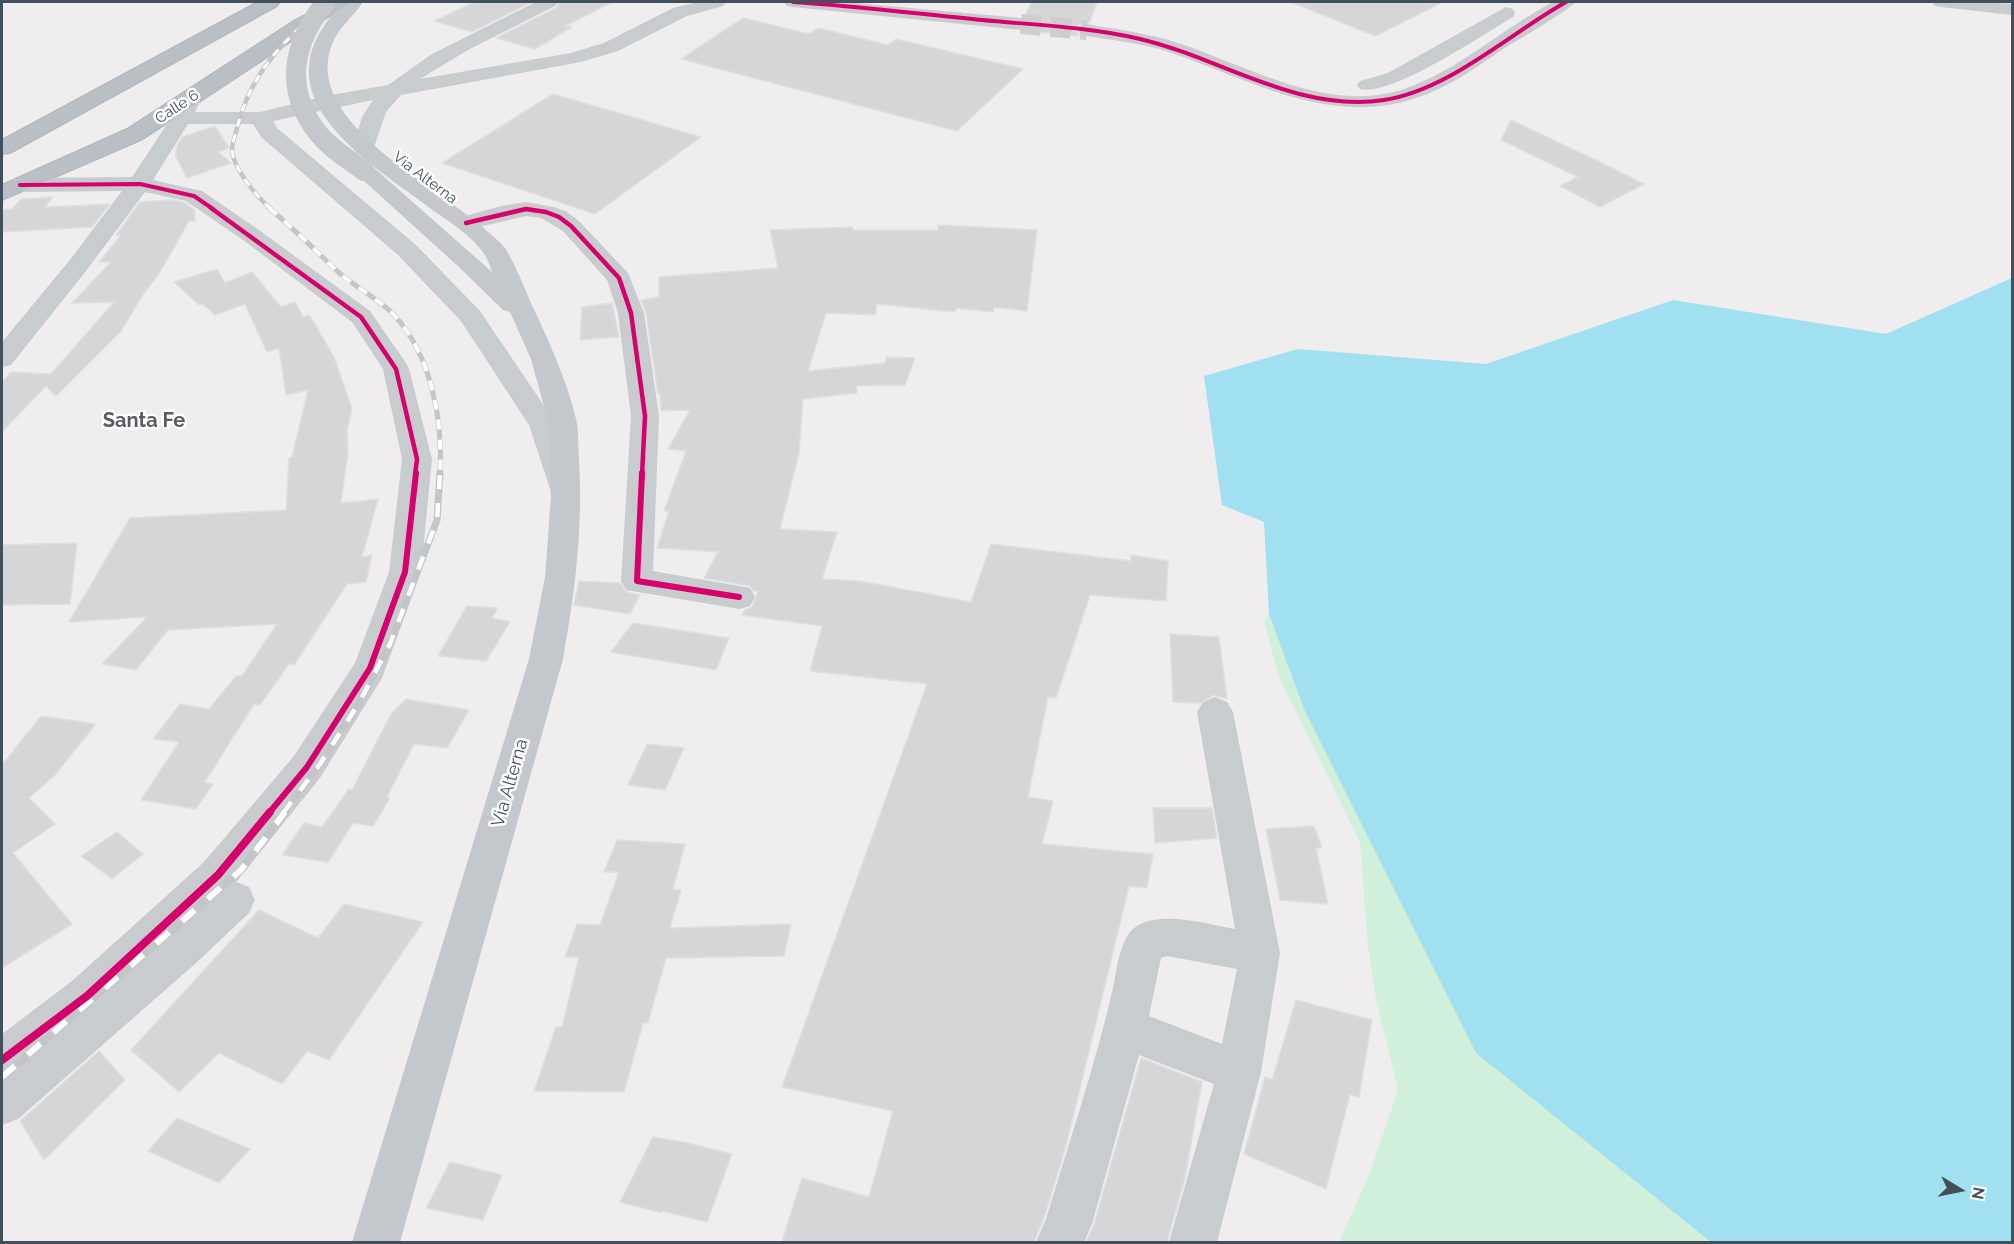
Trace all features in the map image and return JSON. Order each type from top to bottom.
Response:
[{"type":"highway","points":[[2,148],[271,2]]},
{"type":"highway","name":"Calle 6","points":[[192,97],[299,26],[342,2]]},
{"type":"highway","points":[[77,108],[132,104],[154,110],[170,118]]},
{"type":"highway","name":"Calle 6","points":[[8,189],[170,118]]},
{"type":"main road","name":"Via Alterna","points":[[326,2],[307,28],[298,48],[294,69],[296,91],[304,112],[317,132],[338,152],[364,160],[466,223],[495,251],[544,359],[562,421],[566,496],[561,577],[546,659],[376,1242]]},
{"type":"main road","points":[[317,69],[323,42],[339,17],[354,2]]},
{"type":"main road","name":"Via Alterna","points":[[317,69],[319,85],[326,102],[364,160],[526,319]]},
{"type":"street","points":[[364,160],[371,121],[382,102],[426,66],[549,2]]},
{"type":"street","points":[[555,61],[562,55],[667,2]]},
{"type":"street","points":[[170,118],[260,118],[326,102],[555,61],[605,49],[680,12],[717,2]]},
{"type":"street","points":[[793,2],[1022,24]]},
{"type":"street","points":[[1171,28],[1283,74],[1324,85],[1359,87],[1380,83],[1395,76],[1526,2]]},
{"type":"street","points":[[1087,30],[1168,45],[1293,92],[1322,99],[1354,102],[1383,100],[1431,85],[1566,2]]},
{"type":"street","points":[[1941,2],[2013,10]]},
{"type":"street","points":[[317,69],[340,80],[399,88]]},
{"type":"street","points":[[2,359],[74,271],[140,184],[170,118],[192,97]]},
{"type":"street","points":[[260,118],[269,132],[407,250],[471,316],[543,425],[566,496]]},
{"type":"street","points":[[2,1060],[87,996],[219,875],[307,767],[370,668],[405,572],[417,459],[396,369],[361,317],[251,235],[194,196],[140,184],[8,189]]},
{"type":"street","points":[[466,223],[526,209],[546,212],[559,217],[571,226],[619,278],[631,314],[645,416],[637,581],[739,597]]},
{"type":"street","points":[[1192,1242],[1239,1072],[1260,952],[1215,712]]},
{"type":"street","points":[[2,1103],[182,950],[235,900]]},
{"type":"street","points":[[1059,1242],[1068,1224],[1125,1028],[1143,948],[1149,941],[1167,937],[1260,952]]},
{"type":"street","points":[[1125,1028],[1239,1072]]},
{"type":"green space","points":[[1289,599],[2012,1242],[1339,1242],[1370,1173],[1398,1090],[1376,999],[1368,946],[1360,842],[1279,677],[1264,621],[1269,614]]},
{"type":"water","points":[[2012,278],[2012,1242],[1711,1242],[1476,1053],[1304,709],[1269,614],[1264,522],[1222,505],[1204,376],[1298,349],[1486,364],[1673,300],[1886,334]]},
{"type":"building","points":[[475,2],[532,2],[472,32],[434,21]]},
{"type":"building","points":[[560,2],[613,2],[565,26],[572,27],[535,49],[496,38],[556,8]]},
{"type":"building","points":[[1031,2],[1097,2],[1090,22],[1078,25],[1076,31],[1079,36],[1026,31],[1032,25],[1030,19],[1025,17]]},
{"type":"building","points":[[1291,2],[1443,2],[1375,36]]},
{"type":"building","points":[[743,18],[809,34],[818,28],[888,45],[896,39],[1023,69],[957,131],[681,59]]},
{"type":"building","points":[[553,94],[701,137],[595,214],[442,163]]},
{"type":"building","points":[[1511,120],[1644,184],[1600,207],[1560,186],[1578,177],[1501,140]]},
{"type":"building","points":[[215,126],[229,148],[218,152],[231,163],[187,178],[176,157],[176,148],[182,137]]},
{"type":"building","points":[[53,197],[45,207],[110,204],[92,227],[2,232],[2,210],[12,209],[21,199]]},
{"type":"building","points":[[173,200],[185,203],[195,210],[195,221],[189,221],[159,274],[144,293],[121,331],[56,396],[46,386],[2,432],[2,382],[11,372],[51,374],[114,302],[72,303],[111,262],[99,262],[121,235],[116,235],[140,202]]},
{"type":"building","points":[[938,225],[1037,230],[1027,311],[994,307],[993,312],[956,308],[955,312],[877,304],[875,315],[826,313],[808,371],[885,363],[887,357],[915,358],[905,385],[856,386],[857,393],[803,399],[799,453],[780,529],[837,532],[822,579],[860,581],[971,602],[991,544],[1131,561],[1131,555],[1168,561],[1166,601],[1090,595],[1056,698],[1048,697],[1028,797],[1053,801],[1042,844],[1153,854],[1147,888],[1129,886],[1066,1146],[1044,1218],[1034,1242],[782,1242],[802,1178],[869,1197],[893,1111],[782,1087],[927,684],[810,671],[822,626],[742,615],[745,610],[752,607],[758,591],[754,591],[750,586],[704,578],[718,552],[657,548],[669,511],[664,511],[686,451],[668,449],[690,410],[661,411],[646,313],[641,300],[659,297],[659,277],[778,268],[770,230],[853,227],[853,230],[938,230]]},
{"type":"building","points":[[217,269],[225,283],[252,272],[281,307],[295,302],[303,317],[309,315],[334,357],[352,409],[347,430],[348,453],[341,503],[378,499],[362,557],[372,555],[366,582],[347,584],[294,665],[289,664],[260,705],[254,704],[205,782],[213,784],[196,809],[141,800],[179,742],[153,739],[180,704],[209,709],[236,676],[242,676],[277,624],[168,630],[136,670],[102,664],[147,617],[69,622],[130,518],[286,510],[289,458],[292,457],[308,390],[286,395],[279,348],[267,352],[245,304],[215,315],[203,304],[199,305],[174,282]]},
{"type":"building","points":[[612,303],[619,337],[580,340],[582,307]]},
{"type":"building","points":[[77,543],[70,604],[2,605],[2,545]]},
{"type":"building","points":[[579,581],[620,583],[626,592],[640,595],[630,614],[574,605]]},
{"type":"building","points":[[467,606],[498,608],[492,618],[510,622],[486,661],[438,656]]},
{"type":"building","points":[[633,623],[729,638],[716,670],[611,652]]},
{"type":"building","points":[[1170,634],[1219,637],[1227,699],[1214,695],[1200,703],[1173,702]]},
{"type":"building","points":[[406,699],[469,710],[447,748],[414,744],[387,797],[390,798],[373,826],[353,823],[328,862],[282,855],[304,823],[322,827],[349,789],[352,790],[391,714]]},
{"type":"building","points":[[41,716],[96,724],[55,775],[29,798],[55,824],[13,853],[72,924],[2,968],[2,765]]},
{"type":"building","points":[[647,744],[684,748],[665,790],[628,785]]},
{"type":"building","points":[[1153,808],[1212,808],[1217,838],[1155,843]]},
{"type":"building","points":[[1314,826],[1322,848],[1316,848],[1328,904],[1280,900],[1266,829]]},
{"type":"building","points":[[117,832],[143,854],[112,879],[81,856]]},
{"type":"building","points":[[617,840],[685,844],[673,889],[681,890],[670,928],[791,924],[784,956],[666,958],[648,1023],[643,1023],[624,1092],[534,1091],[556,1027],[562,1027],[579,957],[565,957],[577,924],[600,925],[619,872],[604,872]]},
{"type":"building","points":[[344,904],[423,922],[329,1060],[307,1051],[282,1084],[219,1053],[179,1092],[131,1050],[259,910],[318,938]]},
{"type":"building","points":[[1296,1000],[1372,1020],[1359,1098],[1350,1094],[1326,1189],[1244,1154],[1265,1077],[1272,1080]]},
{"type":"building","points":[[99,1051],[125,1080],[44,1160],[20,1121]]},
{"type":"building","points":[[1141,1058],[1202,1082],[1185,1178],[1167,1242],[1086,1242],[1094,1225]]},
{"type":"building","points":[[177,1118],[250,1149],[219,1183],[148,1151]]},
{"type":"building","points":[[653,1137],[732,1154],[707,1222],[620,1202]]},
{"type":"building","points":[[450,1162],[502,1175],[483,1220],[426,1208]]},
{"type":"tunnel","points":[[1021,24],[1087,30]]},
{"type":"railway","points":[[271,209],[253,190],[236,164],[232,148],[235,137],[244,106],[262,71],[286,41],[330,2]]},
{"type":"railway","points":[[269,208],[343,276],[388,309],[407,331],[426,369],[437,411],[440,473]]},
{"type":"railway","points":[[283,813],[320,764],[359,703],[390,644],[437,520],[440,473]]},
{"type":"railway","points":[[2,1077],[241,870],[285,812]]},
{"type":"cycle path","points":[[793,2],[1062,27],[1120,35],[1170,47],[1291,91],[1322,99],[1353,102],[1384,100],[1431,85],[1566,2]]},
{"type":"cycle path","points":[[2,1060],[87,996],[218,875],[307,767],[370,668],[405,572],[417,459],[396,369],[361,317],[251,235],[194,196],[140,184],[20,185]]},
{"type":"cycle path","points":[[466,223],[526,209],[546,212],[559,217],[571,226],[619,278],[631,313],[645,416],[637,581],[739,597]]},
{"type":"district","name":"Santa Fe","points":[[144,421]]}]
